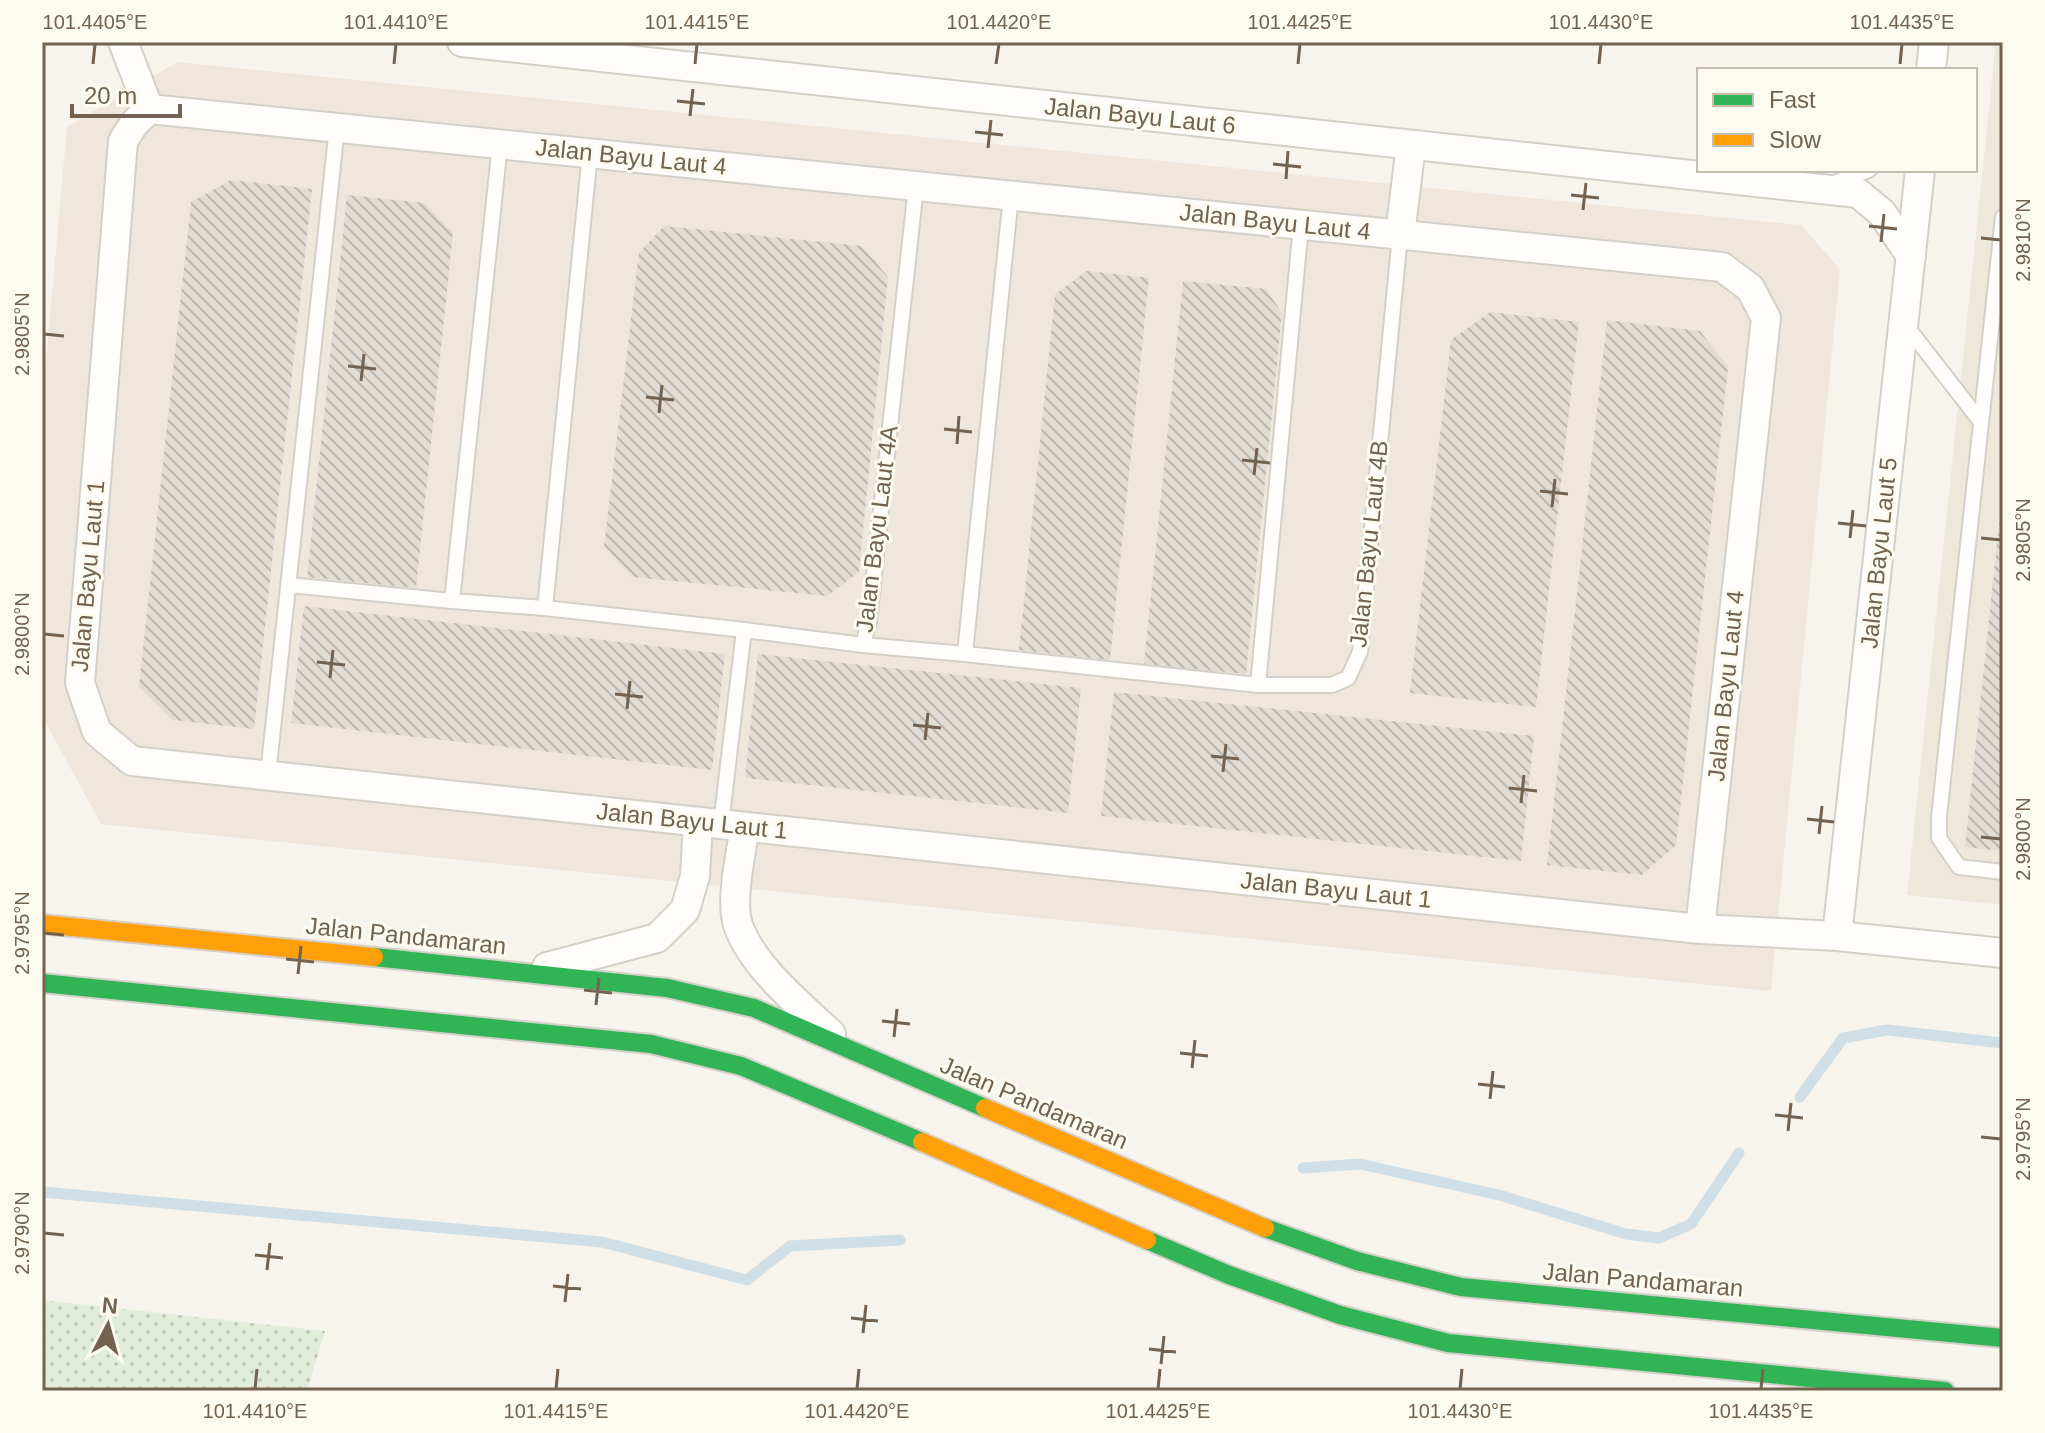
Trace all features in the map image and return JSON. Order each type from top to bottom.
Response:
[{"type":"main road","name":"Jalan Pandamaran","points":[[42,924],[667,988],[754,1008],[1253,1224],[1357,1261],[1461,1287],[2003,1338]]},
{"type":"main road","points":[[42,983],[651,1044],[741,1066],[1229,1275],[1340,1315],[1448,1343],[1945,1391]]},
{"type":"street","points":[[123,42],[149,109]]},
{"type":"street","name":"Jalan Bayu Laut 6","points":[[462,42],[1858,193],[1882,213],[1911,256]]},
{"type":"street","points":[[1931,68],[1934,42]]},
{"type":"street","name":"Jalan Bayu Laut 4","points":[[149,109],[1722,267],[1750,288],[1766,318],[1700,929]]},
{"type":"street","name":"Jalan Bayu Laut 1","points":[[149,109],[123,141],[80,683],[97,732],[132,761],[1700,929],[1837,936],[2003,953]]},
{"type":"street","name":"Jalan Bayu Laut 4B","points":[[1400,235],[1411,145]]},
{"type":"street","name":"Jalan Bayu Laut 5","points":[[1837,936],[1920,172]]},
{"type":"street","points":[[531,972],[657,938],[685,910],[695,876],[721,824]]},
{"type":"street","points":[[721,824],[737,875],[737,924],[769,975],[844,1047]]},
{"type":"lane","points":[[268,775],[337,127]]},
{"type":"lane","points":[[452,601],[500,144]]},
{"type":"lane","points":[[545,608],[590,153]]},
{"type":"lane","name":"Jalan Bayu Laut 6","points":[[1818,188],[1863,172]]},
{"type":"lane","name":"Jalan Bayu Laut 4A","points":[[916,186],[869,621],[863,645],[965,654]]},
{"type":"lane","points":[[965,654],[1011,195]]},
{"type":"lane","points":[[2003,217],[1939,838],[1959,867],[2003,872]]},
{"type":"lane","points":[[1258,685],[1301,225]]},
{"type":"lane","name":"Jalan Bayu Laut 4B","points":[[965,654],[1258,685],[1332,685],[1348,678],[1360,652],[1400,235]]},
{"type":"lane","points":[[1904,323],[1981,422]]},
{"type":"lane","points":[[289,585],[545,608],[863,645]]},
{"type":"lane","points":[[721,824],[744,630]]},
{"type":"shaded area","points":[[1996,42],[2003,42],[2003,905],[1907,895]]},
{"type":"shaded area","points":[[177,62],[1801,225],[1840,269],[1771,991],[101,824],[42,716],[42,406],[67,127]]},
{"type":"green space","points":[[42,1300],[325,1331],[307,1391],[42,1391]]},
{"type":"building","points":[[231,180],[312,189],[254,729],[172,720],[139,687],[191,202]]},
{"type":"building","points":[[347,195],[425,203],[453,233],[416,588],[307,577]]},
{"type":"building","points":[[664,226],[862,246],[888,277],[859,572],[827,596],[632,577],[604,546],[639,253]]},
{"type":"building","points":[[1087,271],[1149,278],[1110,660],[1019,650],[1055,294]]},
{"type":"building","points":[[1183,281],[1266,289],[1282,313],[1246,674],[1144,664]]},
{"type":"building","points":[[1490,312],[1579,322],[1536,707],[1410,693],[1451,340]]},
{"type":"building","points":[[1607,320],[1700,331],[1728,367],[1676,845],[1642,875],[1547,865]]},
{"type":"building","points":[[2003,507],[2003,851],[1965,847]]},
{"type":"building","points":[[304,606],[725,654],[712,770],[291,723]]},
{"type":"building","points":[[758,654],[1081,688],[1068,813],[745,778]]},
{"type":"building","points":[[1114,692],[1534,736],[1521,861],[1101,816]]},
{"type":"waterway","points":[[1800,1097],[1843,1038],[1887,1030],[2003,1043]]},
{"type":"waterway","points":[[1303,1168],[1360,1164],[1499,1195],[1626,1234],[1659,1238],[1691,1224],[1739,1153]]},
{"type":"waterway","points":[[42,1192],[602,1242],[747,1280],[790,1246],[900,1240]]},
{"type":"traffic: fast","points":[[374,957],[667,988],[754,1008],[985,1108]]},
{"type":"traffic: fast","points":[[42,983],[651,1044],[741,1066],[922,1142]]},
{"type":"traffic: fast","points":[[1265,1228],[1357,1261],[1461,1287],[2003,1338]]},
{"type":"traffic: fast","points":[[1147,1240],[1229,1275],[1340,1315],[1448,1343],[1945,1391]]},
{"type":"traffic: slow","points":[[42,924],[374,957]]},
{"type":"traffic: slow","points":[[985,1108],[1265,1228]]},
{"type":"traffic: slow","points":[[922,1142],[1147,1240]]}]
